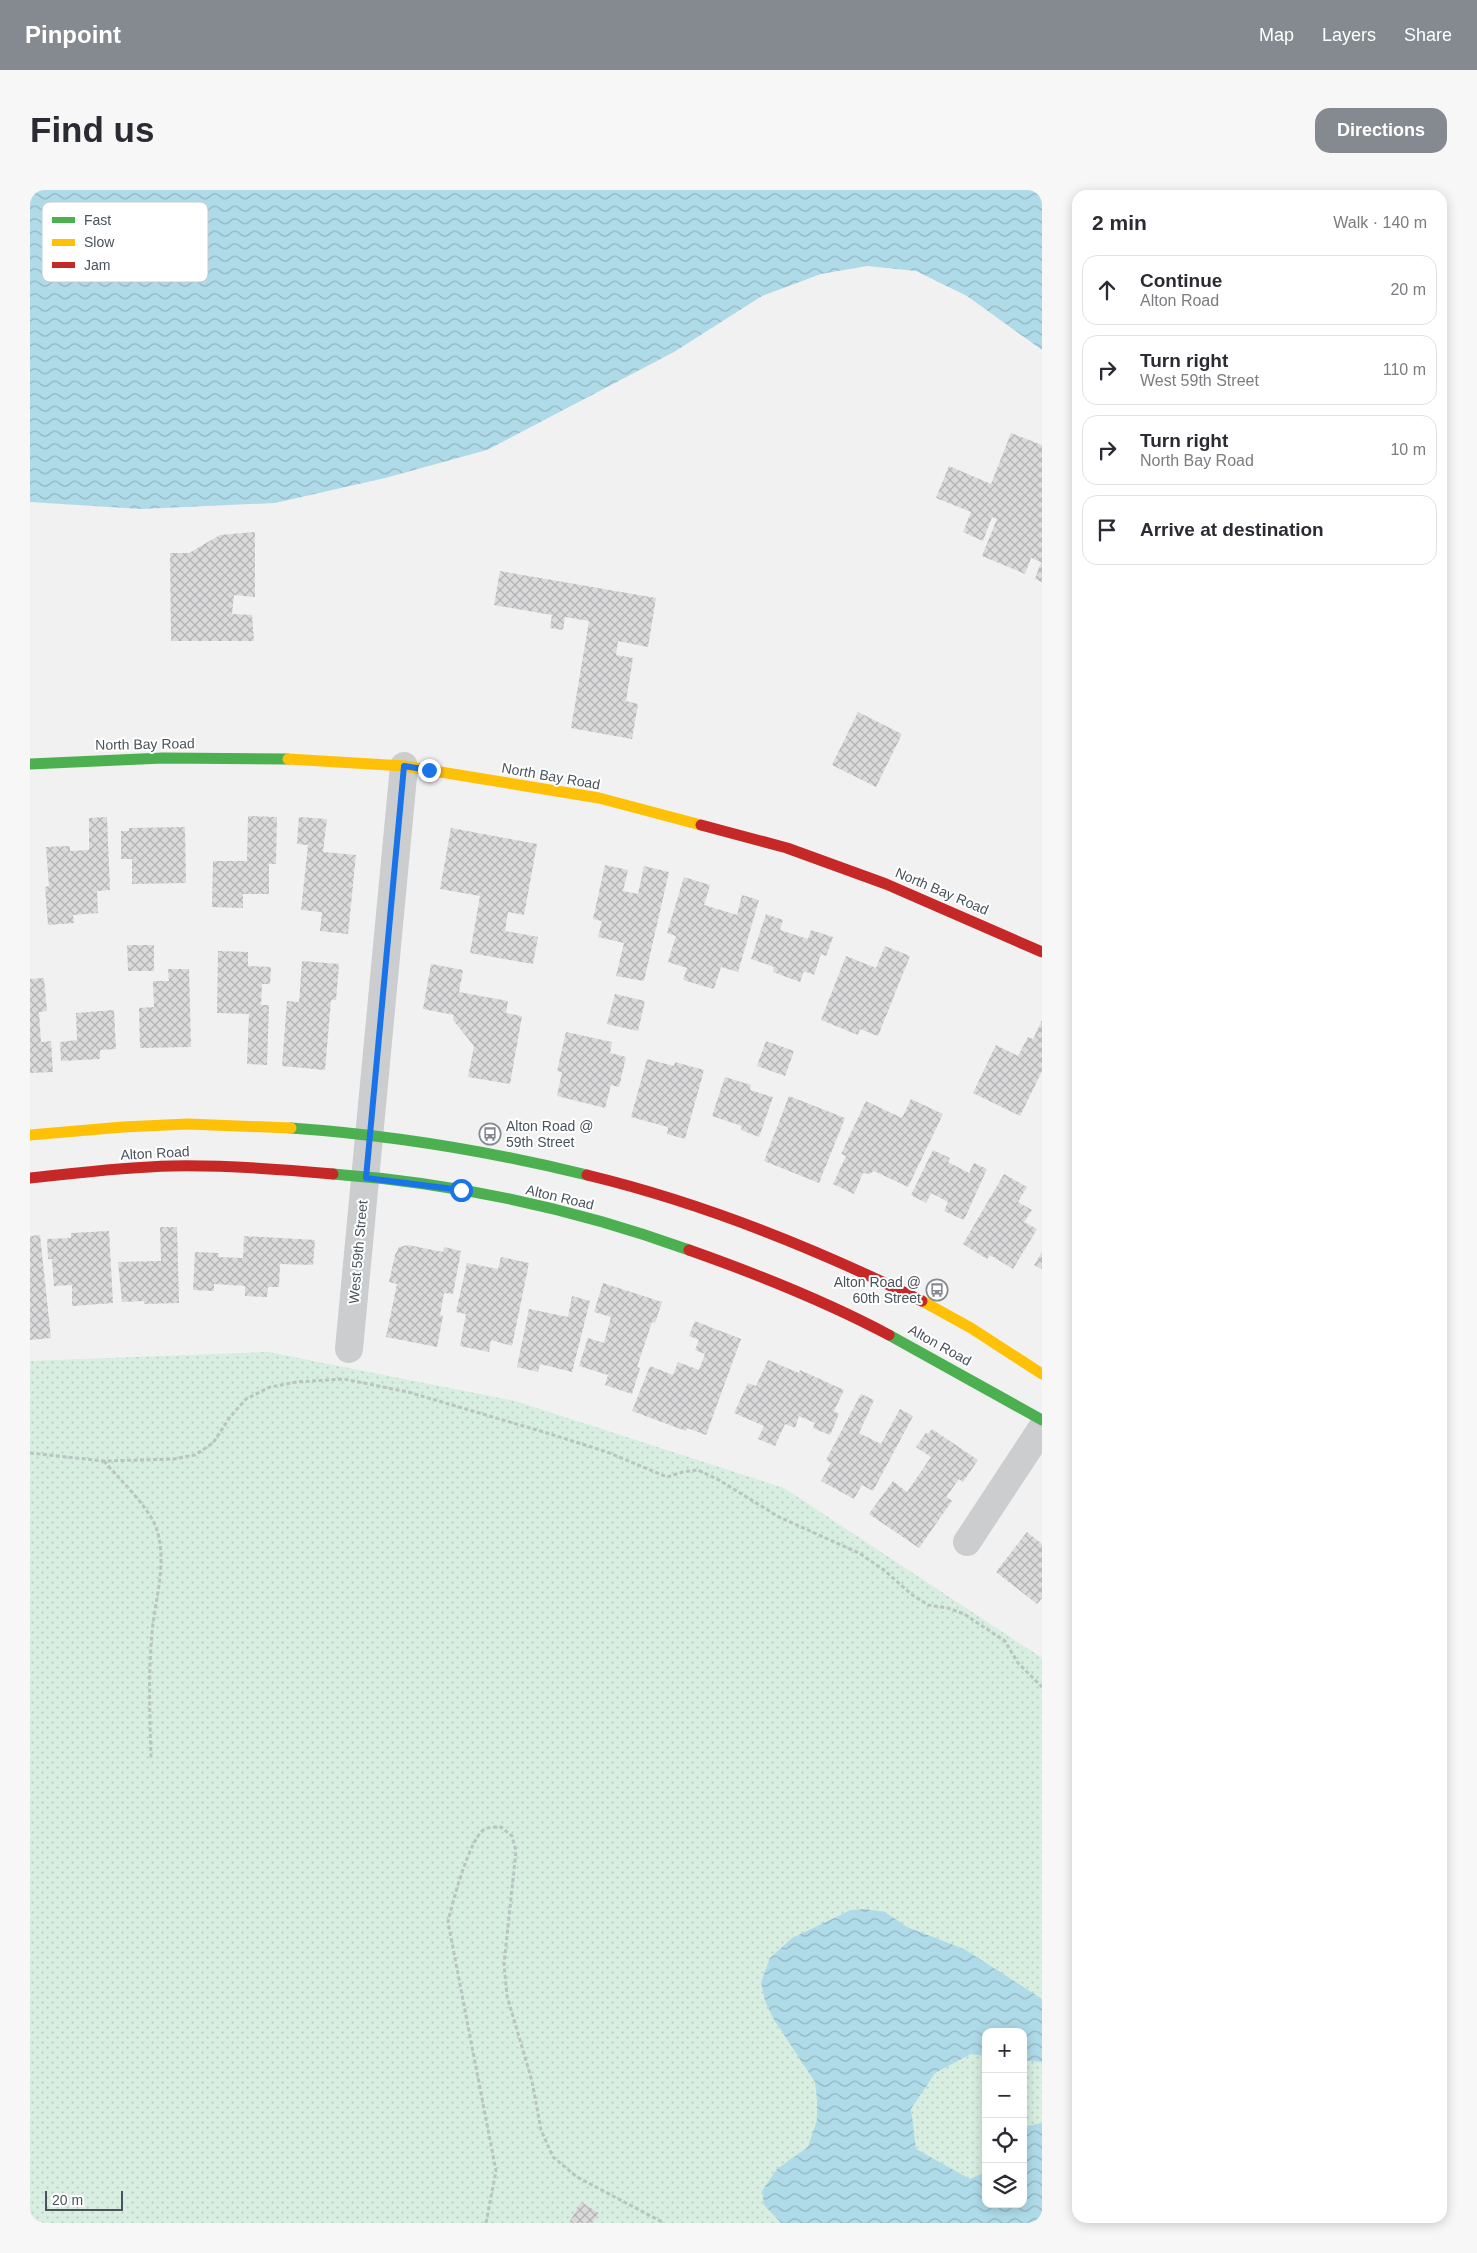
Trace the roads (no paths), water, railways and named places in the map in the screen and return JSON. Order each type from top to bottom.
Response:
[{"type":"main road","name":"North Bay Road","points":[[30,764],[172,758],[290,759],[404,766],[599,798],[787,848],[886,884],[1042,952]]},
{"type":"main road","name":"Alton Road","points":[[30,1135],[103,1127],[181,1124],[306,1128],[369,1133],[467,1148],[621,1182],[794,1242],[948,1315],[1042,1374]]},
{"type":"main road","name":"Alton Road","points":[[30,1178],[188,1166],[306,1171],[461,1190],[611,1224],[685,1248],[775,1282],[862,1320],[1042,1420]]},
{"type":"street","name":"West 59th Street","points":[[349,1349],[404,766]]},
{"type":"street","points":[[967,1542],[1042,1428]]},
{"type":"water","points":[[30,190],[1042,190],[1042,350],[967,296],[916,271],[867,266],[821,274],[762,296],[674,352],[487,450],[385,478],[275,503],[141,509],[30,502]]},
{"type":"water","points":[[865,1909],[885,1912],[907,1927],[964,1949],[1042,1999],[1042,2062],[1027,2060],[1027,2028],[982,2028],[982,2055],[971,2054],[935,2073],[911,2109],[916,2149],[970,2179],[982,2174],[982,2208],[1027,2208],[1027,2126],[1042,2123],[1042,2223],[781,2223],[764,2205],[762,2191],[777,2169],[808,2147],[817,2120],[817,2098],[815,2082],[773,2018],[765,2001],[761,1982],[770,1958],[792,1938],[851,1910]]},
{"type":"place","name":"Alton Road @ 59th Street","points":[[490,1134]]},
{"type":"place","name":"Alton Road @ 60th Street","points":[[937,1290]]}]
